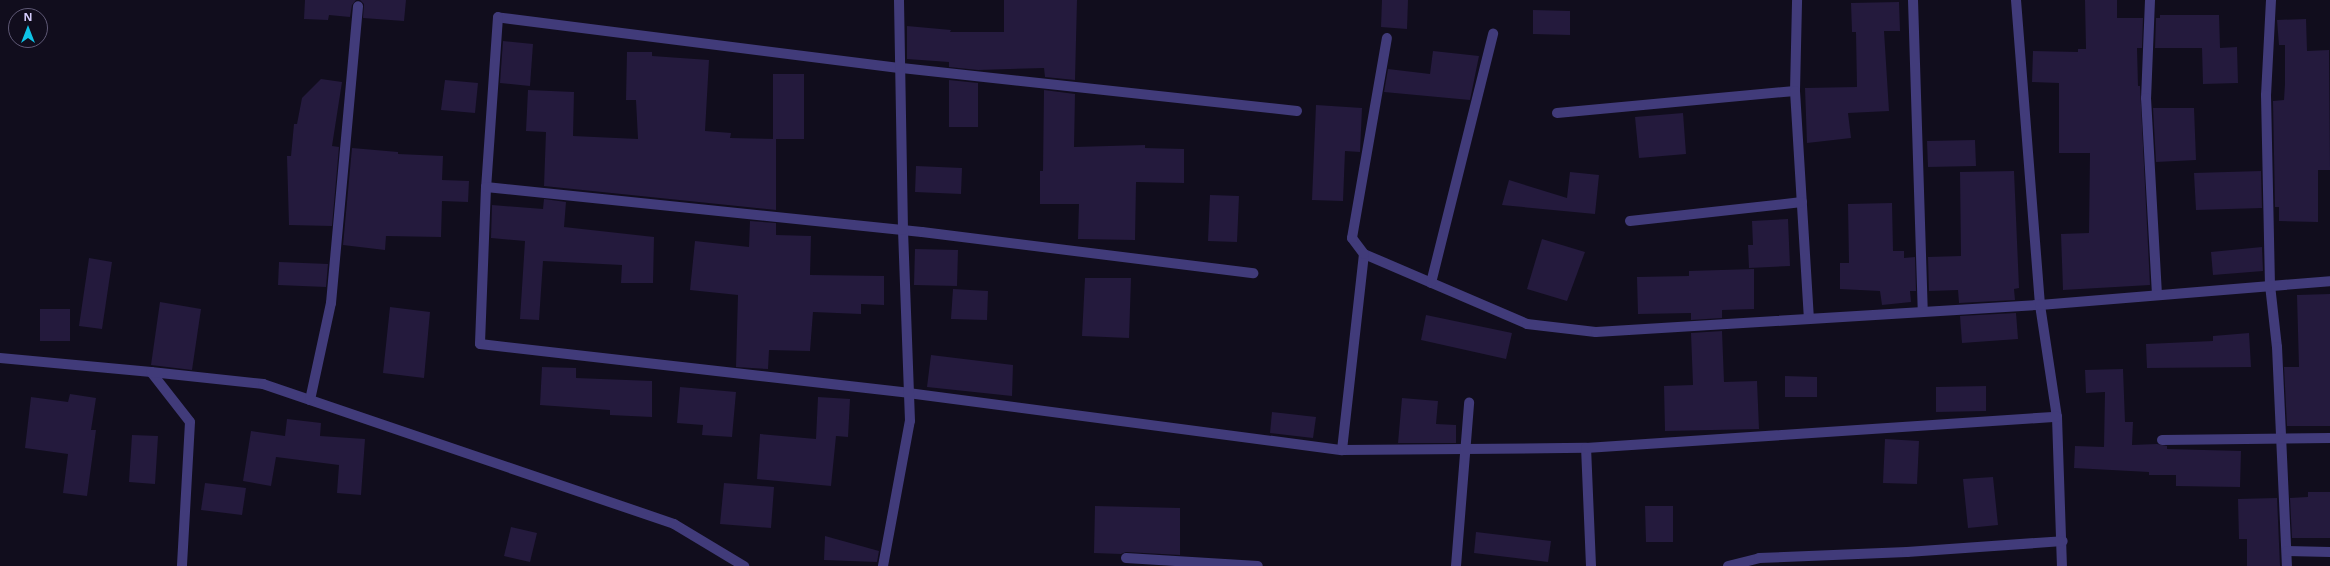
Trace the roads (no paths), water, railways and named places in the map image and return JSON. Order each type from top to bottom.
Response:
[{"type":"street","points":[[883,566],[910,421],[903,230],[899,0]]},
{"type":"street","points":[[1797,0],[1795,91],[1809,319]]},
{"type":"street","points":[[1913,0],[1923,312]]},
{"type":"street","points":[[2016,0],[2040,304],[2057,417],[2063,541],[2062,566]]},
{"type":"street","points":[[2150,0],[2146,98],[2157,295]]},
{"type":"street","points":[[2271,0],[2266,95],[2270,285],[2277,347],[2287,566]]},
{"type":"street","points":[[310,400],[332,303],[358,6]]},
{"type":"street","points":[[1297,111],[900,68],[498,17],[486,188],[480,344],[908,393],[1342,450],[1586,448],[2057,417]]},
{"type":"street","points":[[1431,283],[1493,34]]},
{"type":"street","points":[[1387,38],[1352,238],[1364,254],[1527,324],[1596,332],[2040,304],[2330,281]]},
{"type":"street","points":[[1557,113],[1795,91]]},
{"type":"street","points":[[486,188],[903,230],[1253,273]]},
{"type":"street","points":[[1630,221],[1802,202]]},
{"type":"street","points":[[1342,450],[1364,254]]},
{"type":"street","points":[[0,358],[263,384],[674,524],[744,566]]},
{"type":"street","points":[[152,372],[190,422],[182,566]]},
{"type":"street","points":[[1456,566],[1469,403]]},
{"type":"street","points":[[2162,440],[2330,438]]},
{"type":"street","points":[[1586,448],[1591,566]]},
{"type":"street","points":[[1728,566],[1758,558],[1906,552],[2063,541]]},
{"type":"street","points":[[2287,551],[2330,552]]},
{"type":"street","points":[[1126,558],[1258,566]]}]
